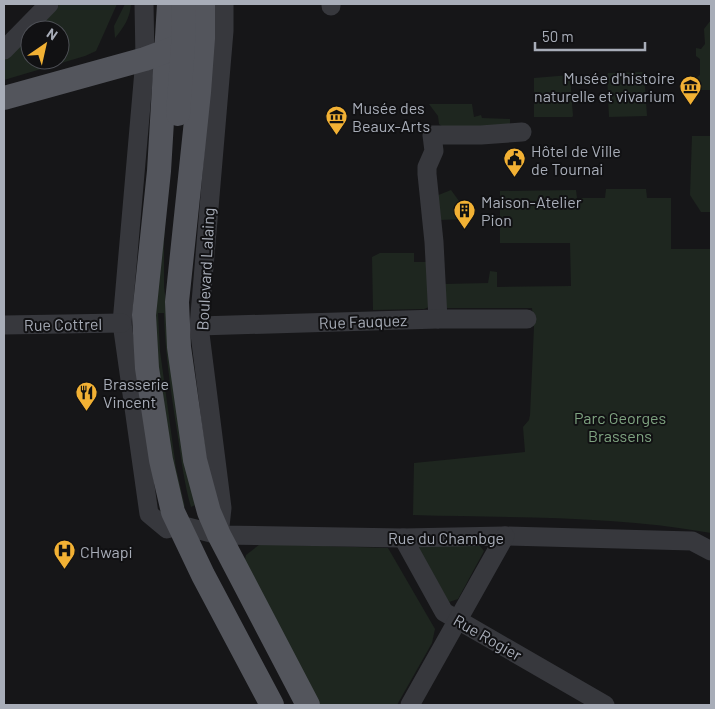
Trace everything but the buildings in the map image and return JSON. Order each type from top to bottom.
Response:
[{"type":"main road","points":[[170,4],[184,45]]},
{"type":"main road","points":[[184,4],[184,45],[159,171],[144,315],[147,368],[161,460],[173,512],[203,575],[272,705]]},
{"type":"main road","points":[[4,98],[184,45],[203,4]]},
{"type":"main road","name":"Boulevard Lalaing","points":[[184,45],[193,151],[177,302],[179,347],[195,460],[209,512],[219,535],[308,705]]},
{"type":"street","points":[[4,50],[49,4]]},
{"type":"street","points":[[144,4],[184,45]]},
{"type":"street","points":[[180,525],[167,529],[149,514],[122,323],[184,45],[224,4]]},
{"type":"street","name":"Boulevard Lalaing","points":[[184,45],[199,326],[222,508],[219,535]]},
{"type":"street","points":[[438,319],[434,242],[426,174],[434,151],[432,135],[481,135],[522,132]]},
{"type":"street","name":"Rue Fauquez","points":[[199,326],[438,319],[527,319]]},
{"type":"street","name":"Rue Cottrel","points":[[4,325],[122,323]]},
{"type":"street","name":"Rue du Chambge","points":[[180,525],[219,535],[403,538],[505,536],[692,541],[711,551]]},
{"type":"street","points":[[410,705],[505,536]]},
{"type":"street","name":"Rue Rogier","points":[[403,538],[444,612],[605,705]]},
{"type":"green space","points":[[60,4],[117,4],[96,51],[70,60],[70,20],[44,20]]},
{"type":"green space","points":[[125,4],[131,4],[128,18],[115,38],[114,26]]},
{"type":"green space","points":[[711,20],[711,90],[696,90],[696,78],[700,75],[700,59],[696,56],[696,48],[701,49],[705,44],[704,29]]},
{"type":"green space","points":[[20,44],[20,70],[38,70],[4,80],[4,59]]},
{"type":"green space","points":[[644,72],[647,116],[609,117],[608,73]]},
{"type":"green space","points":[[570,75],[573,116],[534,117],[534,78]]},
{"type":"green space","points":[[429,104],[472,104],[474,117],[481,115],[482,118],[510,119],[510,124],[487,128],[443,127],[439,124],[438,116]]},
{"type":"green space","points":[[692,136],[711,136],[711,212],[701,212],[690,195]]},
{"type":"green space","name":"Parc Georges Brassens","points":[[606,189],[646,189],[647,198],[671,198],[671,249],[711,249],[711,533],[674,527],[600,520],[413,515],[414,463],[525,452],[523,427],[529,420],[530,415],[534,327],[532,308],[442,308],[445,284],[488,283],[490,271],[497,272],[497,287],[571,286],[570,243],[500,243],[500,191],[576,190],[577,198],[605,198]]},
{"type":"green space","points":[[451,190],[459,201],[467,204],[468,219],[438,220],[436,196]]},
{"type":"green space","points":[[167,195],[164,287],[195,505],[191,507],[186,489],[171,387],[164,313],[158,313],[160,351],[176,468],[185,507],[179,504],[151,332]]},
{"type":"green space","points":[[380,253],[414,253],[414,262],[427,262],[429,307],[424,309],[373,310],[372,257]]},
{"type":"green space","points":[[260,544],[388,548],[435,629],[432,643],[397,705],[316,705],[243,567],[246,555]]},
{"type":"green space","points":[[416,546],[480,546],[484,551],[458,599],[449,602]]},
{"type":"place","name":"Musée d'histoire naturelle et vivarium","points":[[691,105]]},
{"type":"place","name":"Musée des Beaux-Arts","points":[[336,135]]},
{"type":"place","name":"Hôtel de Ville de Tournai","points":[[515,178]]},
{"type":"place","name":"Maison-Atelier Pion","points":[[465,229]]},
{"type":"place","name":"Brasserie Vincent","points":[[87,411]]},
{"type":"place","name":"CHwapi","points":[[64,570]]}]
